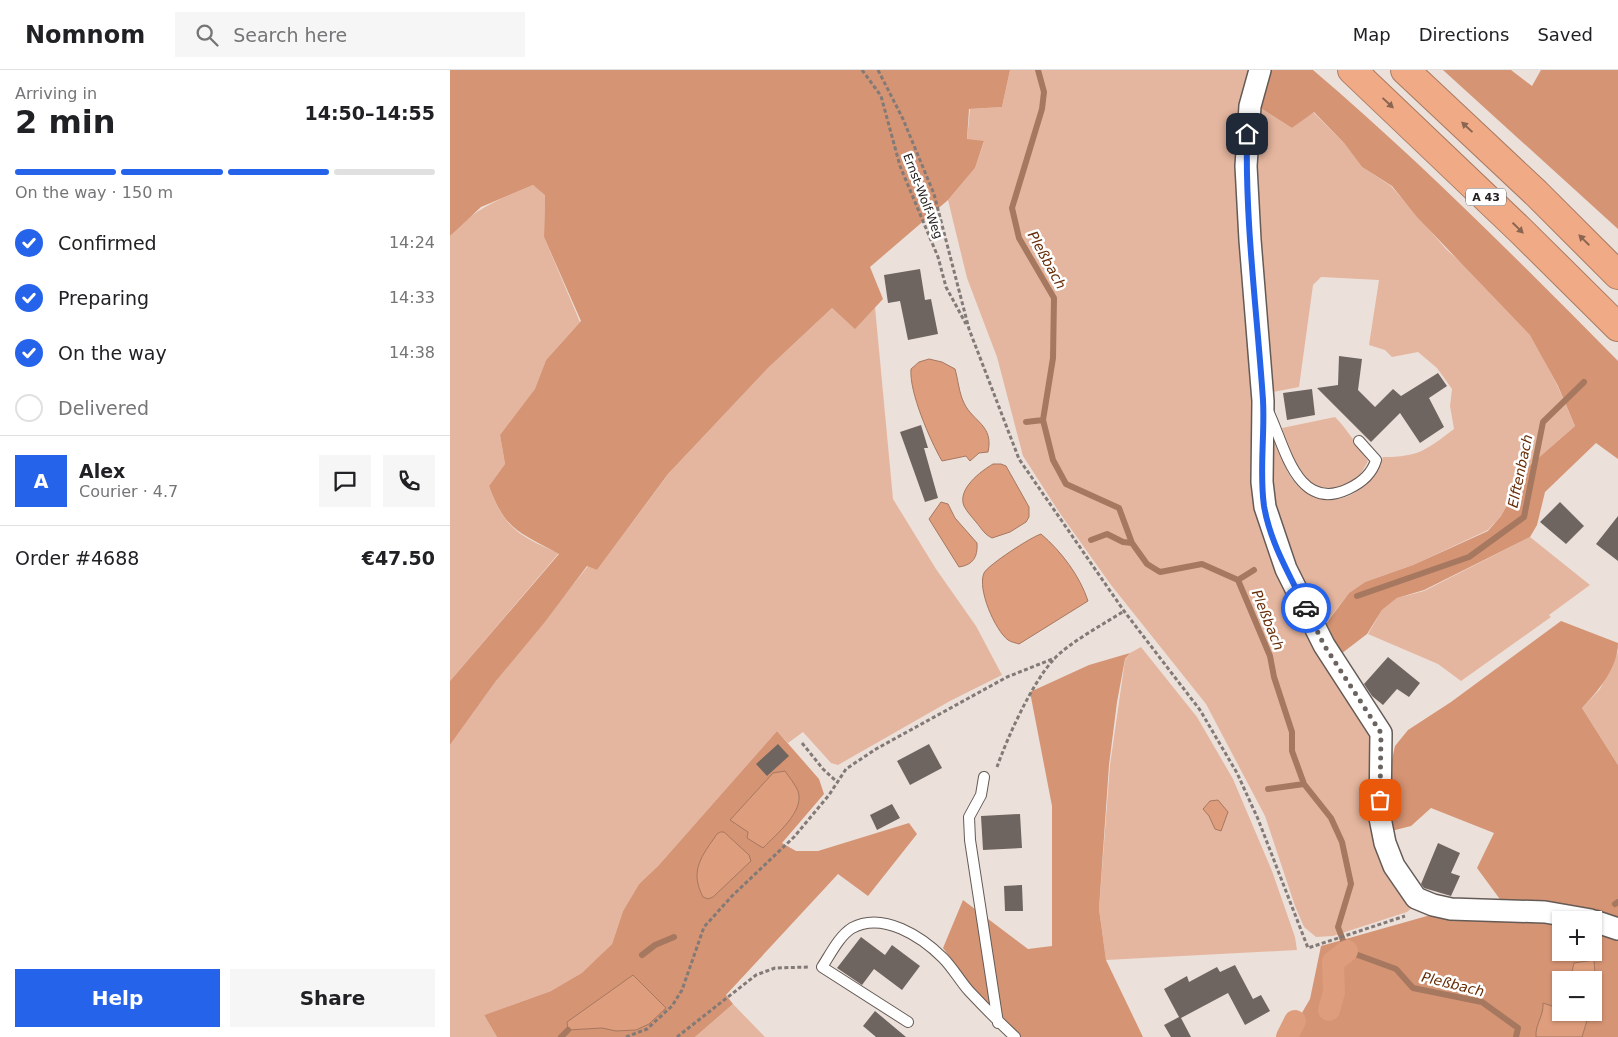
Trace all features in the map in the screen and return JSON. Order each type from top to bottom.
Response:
[{"type":"highway","name":"A 43","points":[[1352,70],[1520,230],[1618,327]]},
{"type":"highway","name":"A 43","points":[[1405,70],[1536,193],[1618,275]]},
{"type":"street","points":[[1260,70],[1250,106],[1246,166],[1252,276],[1263,401],[1262,482],[1264,507],[1275,540],[1324,645],[1381,733],[1380,818],[1385,843],[1394,866],[1404,882],[1416,898],[1433,905],[1451,909],[1552,913]]},
{"type":"street","points":[[1602,923],[1618,929]]},
{"type":"lane","points":[[1263,401],[1278,428],[1288,463],[1301,483],[1317,492],[1336,495],[1361,483],[1374,467],[1376,460],[1360,441]]},
{"type":"lane","points":[[984,777],[981,795],[969,817],[970,840],[998,1023]]},
{"type":"lane","points":[[908,1022],[822,967],[840,939],[851,928],[868,922],[891,925],[914,935],[944,958],[967,989],[998,1023],[1014,1037]]},
{"type":"path","name":"Ernst-Wolf-Weg","points":[[862,70],[881,96],[890,120],[900,166],[938,257],[946,286],[969,329]]},
{"type":"path","points":[[878,70],[903,119],[934,194],[969,329],[1019,458],[1124,611],[1200,710],[1237,773],[1258,819],[1308,948],[1433,905]]},
{"type":"path","points":[[626,1037],[647,1029],[672,1006],[682,990],[704,927],[732,896],[794,837],[846,769],[876,749],[1007,677],[1055,658],[1124,611]]},
{"type":"path","points":[[997,767],[1003,750],[1037,683],[1055,658]]},
{"type":"path","points":[[802,743],[823,769],[837,782]]},
{"type":"path","points":[[677,1037],[756,975],[775,968],[822,967]]},
{"type":"shaded area","points":[[450,70],[1010,70],[1002,107],[969,109],[967,139],[984,141],[975,168],[948,200],[870,267],[883,299],[855,329],[832,308],[768,368],[668,474],[597,570],[587,566],[544,623],[496,681],[450,745],[450,681],[559,554],[524,535],[508,522],[501,513],[489,486],[505,464],[500,435],[535,389],[546,360],[581,321],[544,237],[545,195],[533,185],[481,207],[450,236]]},
{"type":"shaded area","points":[[1010,70],[1251,70],[1259,497],[1373,739],[1375,778],[1414,906],[1407,912],[1333,936],[1316,937],[1304,927],[1295,906],[1265,816],[1206,704],[1111,585],[1059,512],[1023,456],[997,357],[967,278],[948,200],[975,168],[984,142],[967,140],[970,109],[1002,107]]},
{"type":"shaded area","points":[[1271,70],[1313,70],[1430,176],[1618,361],[1618,459],[1596,443],[1545,492],[1537,525],[1530,537],[1424,590],[1397,598],[1382,610],[1367,634],[1337,657],[1322,629],[1349,593],[1365,582],[1413,565],[1488,531],[1501,516],[1528,467],[1575,426],[1558,386],[1530,335],[1417,217],[1392,186],[1362,167],[1344,143],[1314,112],[1292,128],[1256,105]]},
{"type":"shaded area","points":[[1443,70],[1511,70],[1532,86],[1541,70],[1618,70],[1618,229]]},
{"type":"shaded area","points":[[1256,105],[1292,128],[1313,112],[1344,143],[1362,167],[1391,186],[1446,249],[1473,273],[1531,335],[1558,387],[1575,426],[1527,468],[1501,516],[1488,530],[1413,565],[1365,582],[1349,593],[1321,629],[1293,570],[1265,474],[1274,430],[1285,465],[1296,484],[1307,493],[1319,498],[1331,500],[1342,498],[1353,494],[1372,477],[1383,457],[1414,454],[1429,447],[1454,429],[1450,406],[1452,389],[1437,368],[1418,352],[1392,357],[1385,350],[1369,345],[1379,280],[1321,277],[1313,285],[1299,387],[1273,392],[1256,280]]},
{"type":"shaded area","points":[[533,185],[545,194],[544,237],[580,322],[546,360],[535,390],[500,435],[505,464],[489,486],[500,512],[515,529],[534,542],[559,553],[450,681],[450,236],[478,211]]},
{"type":"shaded area","points":[[875,307],[893,499],[936,569],[976,626],[1002,675],[950,701],[838,765],[831,763],[803,732],[788,743],[777,731],[658,866],[639,884],[623,911],[612,944],[582,974],[551,991],[484,1015],[497,1037],[450,1037],[450,745],[496,681],[588,566],[597,570],[669,473],[768,368],[832,308],[855,328]]},
{"type":"shaded area","points":[[929,359],[942,362],[955,369],[964,403],[982,424],[988,436],[988,452],[979,453],[970,461],[966,456],[942,461],[921,416],[911,379],[911,369],[919,362]]},
{"type":"shaded area","points":[[1335,417],[1368,461],[1355,479],[1338,489],[1313,487],[1301,476],[1291,456],[1282,428]]},
{"type":"shaded area","points":[[993,464],[1006,466],[1029,507],[1029,517],[1026,522],[1010,532],[992,538],[985,533],[968,512],[963,500],[964,493],[971,481]]},
{"type":"shaded area","points":[[941,502],[948,504],[955,518],[977,543],[977,552],[974,560],[964,566],[959,567],[929,519]]},
{"type":"shaded area","points":[[1041,534],[1069,564],[1080,582],[1088,601],[1019,644],[1008,640],[998,628],[988,609],[982,580],[984,573],[993,564]]},
{"type":"shaded area","points":[[1530,537],[1590,585],[1549,615],[1551,617],[1461,681],[1438,664],[1368,634],[1382,610],[1397,598],[1424,591]]},
{"type":"shaded area","points":[[1561,621],[1618,643],[1615,661],[1611,670],[1600,687],[1582,708],[1618,765],[1618,922],[1602,919],[1602,911],[1554,911],[1502,902],[1477,868],[1494,833],[1431,808],[1411,826],[1387,832],[1387,782],[1395,746],[1408,730],[1451,702]]},
{"type":"shaded area","points":[[1141,647],[1197,717],[1233,779],[1272,871],[1295,937],[1297,950],[1106,960],[1099,909],[1110,765],[1125,660],[1130,653]]},
{"type":"shaded area","points":[[1618,652],[1618,765],[1582,708],[1600,689]]},
{"type":"shaded area","points":[[1130,653],[1125,659],[1109,765],[1099,909],[1106,960],[1143,1037],[1009,1037],[943,948],[963,900],[1028,949],[1052,946],[1052,806],[1030,692],[1089,665]]},
{"type":"shaded area","points":[[777,731],[819,779],[824,794],[782,843],[796,851],[818,851],[909,823],[917,834],[868,896],[838,874],[726,995],[733,1004],[695,1037],[497,1037],[484,1015],[551,991],[582,973],[612,944],[623,911],[639,884],[658,866]]},
{"type":"shaded area","points":[[785,771],[798,791],[797,807],[788,822],[763,848],[747,838],[748,832],[730,820],[773,773]]},
{"type":"shaded area","points":[[1218,800],[1228,812],[1221,831],[1215,829],[1209,816],[1203,809],[1210,801]]},
{"type":"shaded area","points":[[720,832],[724,832],[749,855],[751,861],[713,897],[708,899],[703,897],[699,887],[697,871],[702,856]]},
{"type":"shaded area","points":[[1501,914],[1552,920],[1552,961],[1602,961],[1602,931],[1618,938],[1618,1037],[1288,1037],[1310,999],[1321,946],[1427,916]]},
{"type":"shaded area","points":[[1594,961],[1595,971],[1572,971],[1574,963]]},
{"type":"shaded area","points":[[633,975],[666,1008],[649,1024],[636,1030],[616,1031],[602,1028],[568,1030],[567,1022]]},
{"type":"shaded area","points":[[1543,1003],[1552,1006],[1552,1021],[1587,1021],[1582,1037],[1536,1037]]},
{"type":"shaded area","points":[[733,1004],[765,1037],[695,1037]]},
{"type":"building","points":[[920,269],[925,300],[931,299],[938,334],[908,340],[900,301],[888,303],[884,275]]},
{"type":"building","points":[[1339,356],[1362,359],[1358,390],[1375,407],[1393,389],[1401,396],[1438,373],[1447,386],[1429,398],[1444,427],[1420,443],[1400,413],[1371,442],[1317,388],[1338,385]]},
{"type":"building","points":[[1312,389],[1315,415],[1287,420],[1283,393]]},
{"type":"building","points":[[921,425],[928,448],[924,448],[938,498],[925,502],[900,432]]},
{"type":"building","points":[[1560,502],[1584,526],[1566,544],[1540,522]]},
{"type":"building","points":[[1618,516],[1618,561],[1596,544]]},
{"type":"building","points":[[1388,657],[1420,683],[1409,697],[1397,689],[1383,705],[1372,696],[1364,684]]},
{"type":"building","points":[[778,744],[789,756],[767,776],[756,764]]},
{"type":"building","points":[[929,744],[942,768],[910,785],[897,761]]},
{"type":"building","points":[[892,804],[900,818],[877,830],[870,815]]},
{"type":"building","points":[[1020,814],[1022,848],[983,850],[981,816]]},
{"type":"building","points":[[1438,843],[1460,853],[1451,873],[1460,876],[1451,896],[1424,888],[1421,884]]},
{"type":"building","points":[[1022,885],[1023,911],[1005,911],[1004,886]]},
{"type":"building","points":[[861,937],[885,955],[892,945],[920,966],[902,990],[874,969],[862,985],[837,968]]},
{"type":"building","points":[[1235,965],[1253,999],[1261,995],[1270,1011],[1245,1025],[1228,993],[1181,1018],[1191,1037],[1171,1037],[1164,1025],[1179,1017],[1164,989],[1187,976],[1189,982],[1217,967],[1220,972]]},
{"type":"building","points":[[875,1011],[906,1037],[876,1037],[863,1026]]},
{"type":"waterway","name":"Pleßbach","points":[[1038,70],[1044,92],[1042,109],[1012,208],[1019,238],[1054,298],[1053,358],[1043,420],[1053,460],[1066,484],[1119,508],[1132,543],[1147,564],[1160,572],[1202,564],[1238,580],[1270,656],[1274,677],[1292,732],[1292,751],[1304,784],[1331,818],[1342,842],[1351,884],[1338,927],[1347,951],[1396,969],[1413,988],[1482,1002],[1518,1028],[1516,1037]]},
{"type":"waterway","name":"Elftenbach","points":[[1357,596],[1469,557],[1524,517],[1543,422],[1584,382]]},
{"type":"waterway","points":[[1026,422],[1043,420]]},
{"type":"waterway","points":[[1091,540],[1107,534],[1123,542],[1132,543]]},
{"type":"waterway","points":[[1238,580],[1254,570]]},
{"type":"waterway","points":[[1268,789],[1304,784]]},
{"type":"waterway","points":[[642,955],[655,945],[674,937]]},
{"type":"waterway","points":[[1329,1010],[1334,992],[1333,962],[1347,951]]},
{"type":"waterway","points":[[1287,1037],[1295,1021]]},
{"type":"waterway","points":[[561,1037],[568,1030]]},
{"type":"way so far","points":[[1306,608],[1324,645],[1381,733],[1380,800]]},
{"type":"route","points":[[1247,134],[1246,166],[1250,240],[1263,401],[1262,482],[1264,507],[1286,568],[1306,608]]}]
